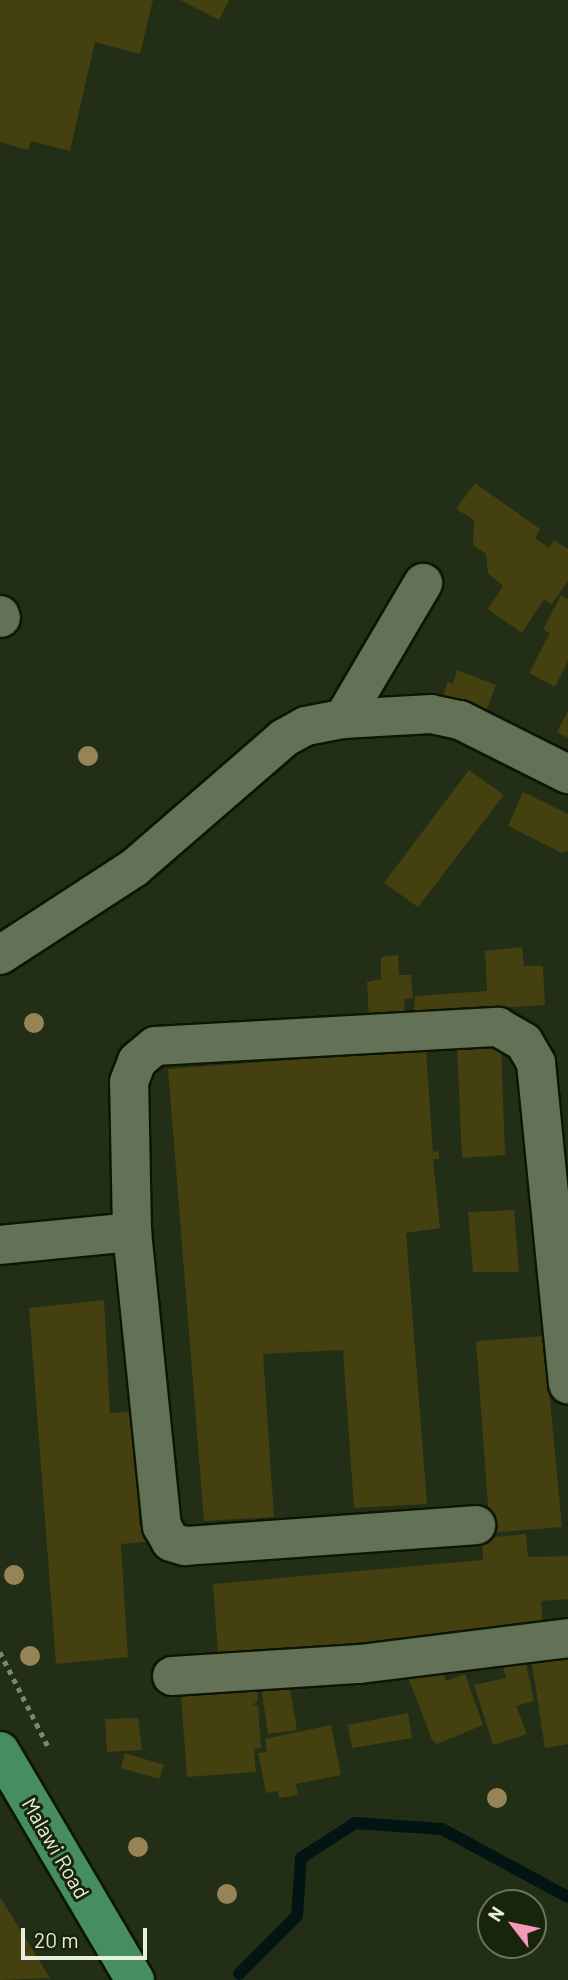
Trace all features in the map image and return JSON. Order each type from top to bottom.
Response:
[{"type":"main road","name":"Malawi Road","points":[[0,1751],[135,1980]]},
{"type":"street","points":[[343,719],[423,583]]},
{"type":"street","points":[[0,955],[134,868],[284,738],[306,726],[343,719],[431,714],[460,720],[568,774]]},
{"type":"street","points":[[476,1525],[185,1546],[171,1542],[162,1526],[132,1232],[129,1083],[137,1061],[155,1046],[498,1027],[524,1042],[536,1063],[568,1384]]},
{"type":"street","points":[[0,1245],[132,1232]]},
{"type":"street","points":[[172,1676],[360,1664],[568,1638]]},
{"type":"building","points":[[0,0],[153,0],[140,54],[95,42],[70,151],[31,141],[28,150],[0,142]]},
{"type":"building","points":[[180,0],[229,0],[219,20]]},
{"type":"building","points":[[475,483],[540,529],[535,538],[549,548],[554,540],[568,549],[568,581],[552,604],[544,599],[522,633],[488,609],[503,586],[488,573],[486,554],[473,545],[474,520],[456,509]]},
{"type":"building","points":[[561,595],[568,599],[568,661],[555,687],[529,673],[550,633],[543,630]]},
{"type":"building","points":[[457,670],[496,685],[484,717],[442,702],[447,682],[453,684]]},
{"type":"building","points":[[568,711],[568,738],[557,732]]},
{"type":"building","points":[[469,770],[504,795],[418,907],[384,883]]},
{"type":"building","points":[[523,792],[568,814],[568,851],[562,853],[508,826]]},
{"type":"building","points":[[522,947],[524,966],[543,966],[545,1005],[414,1013],[415,996],[487,991],[485,951]]},
{"type":"building","points":[[398,955],[399,975],[411,975],[413,998],[404,999],[405,1016],[369,1020],[367,982],[381,979],[381,957]]},
{"type":"building","points":[[501,1043],[505,1155],[462,1158],[457,1047]]},
{"type":"building","points":[[426,1050],[433,1152],[439,1151],[439,1159],[433,1159],[440,1228],[406,1233],[427,1504],[354,1508],[343,1350],[263,1354],[274,1517],[204,1521],[168,1069]]},
{"type":"building","points":[[514,1210],[519,1272],[473,1272],[468,1212]]},
{"type":"building","points":[[104,1300],[110,1413],[136,1411],[139,1525],[145,1526],[146,1542],[121,1544],[128,1657],[56,1664],[29,1308]]},
{"type":"building","points":[[544,1336],[562,1527],[490,1533],[476,1341]]},
{"type":"building","points":[[526,1534],[528,1557],[568,1556],[568,1599],[541,1601],[543,1628],[218,1654],[213,1584],[483,1560],[482,1538]]},
{"type":"building","points":[[568,1651],[568,1744],[545,1748],[531,1657]]},
{"type":"building","points":[[524,1654],[534,1701],[516,1706],[527,1734],[493,1745],[474,1685],[506,1678],[502,1662]]},
{"type":"building","points":[[438,1660],[446,1681],[465,1674],[483,1725],[437,1744],[432,1740],[406,1672]]},
{"type":"building","points":[[287,1670],[297,1730],[268,1734],[259,1673]]},
{"type":"building","points":[[256,1674],[258,1700],[253,1705],[258,1706],[261,1748],[254,1749],[256,1772],[187,1777],[180,1684]]},
{"type":"building","points":[[408,1713],[412,1738],[352,1748],[348,1725]]},
{"type":"building","points":[[138,1718],[142,1750],[107,1752],[105,1719]]},
{"type":"building","points":[[331,1725],[341,1775],[296,1784],[298,1795],[279,1798],[278,1791],[266,1793],[258,1753],[267,1752],[265,1739]]},
{"type":"building","points":[[125,1753],[164,1765],[159,1779],[121,1768]]},
{"type":"building","points":[[0,1897],[50,1978],[0,1980]]},
{"type":"waterway","points":[[239,1974],[297,1916],[301,1858],[355,1823],[442,1829],[568,1897]]}]
